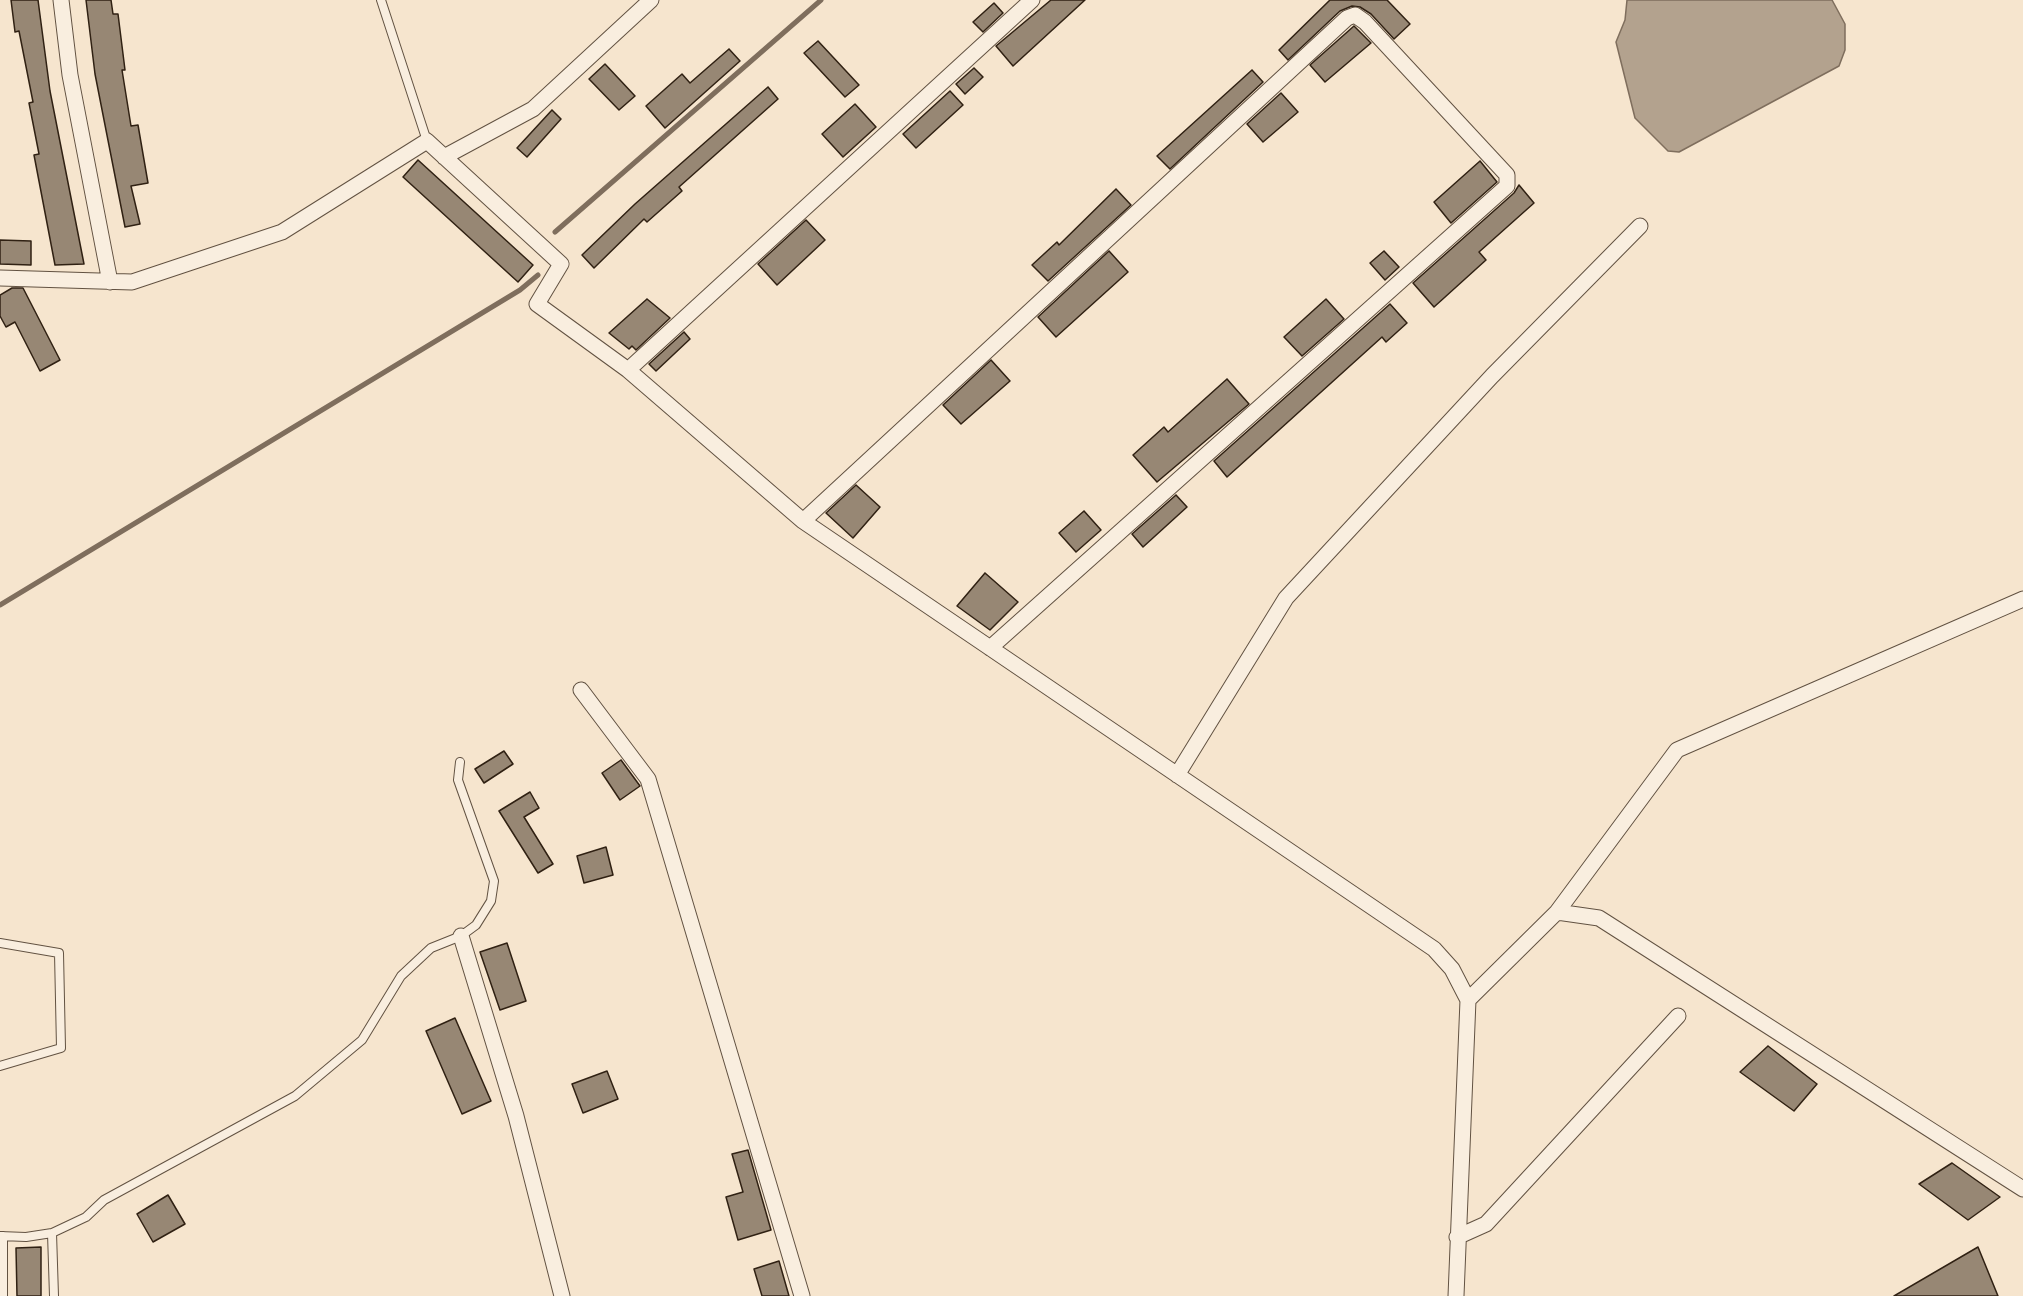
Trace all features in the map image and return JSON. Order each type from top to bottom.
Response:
[{"type":"street","points":[[61,0],[70,75],[110,282]]},
{"type":"street","points":[[444,157],[533,109],[651,0]]},
{"type":"street","points":[[628,370],[1032,0]]},
{"type":"street","points":[[803,521],[1347,18],[1354,15],[1365,22],[1507,175],[1507,186],[990,648]]},
{"type":"street","points":[[0,278],[132,282],[282,231],[427,141],[561,264],[537,304],[628,370],[803,521],[1434,949],[1452,969],[1468,1000],[1456,1296]]},
{"type":"street","points":[[1177,775],[1286,598],[1492,376],[1640,226]]},
{"type":"street","points":[[1468,1000],[1557,912],[1677,750],[2023,599]]},
{"type":"street","points":[[581,690],[648,779],[802,1296]]},
{"type":"street","points":[[1557,912],[1599,918],[2023,1189]]},
{"type":"street","points":[[461,936],[516,1116],[562,1296]]},
{"type":"street","points":[[1457,1238],[1486,1224],[1678,1016]]},
{"type":"lane","points":[[381,0],[427,141]]},
{"type":"lane","points":[[3,1296],[2,1236],[26,1237],[52,1233],[86,1217],[104,1200],[295,1096],[362,1040],[401,976],[431,948],[461,936],[476,925],[491,901],[494,881],[458,780],[460,762]]},
{"type":"lane","points":[[0,943],[59,954],[61,1048],[0,1066]]},
{"type":"lane","points":[[52,1233],[54,1296]]},
{"type":"shaded area","points":[[1627,0],[1832,0],[1845,24],[1845,50],[1839,66],[1679,152],[1668,151],[1635,118],[1616,42],[1625,20]]},
{"type":"building","points":[[11,0],[38,0],[50,91],[84,264],[55,265],[34,155],[39,154],[29,103],[33,102],[19,31],[15,32]]},
{"type":"building","points":[[86,0],[111,0],[113,14],[118,14],[125,70],[122,70],[131,126],[138,125],[148,183],[131,186],[140,224],[125,227],[95,74]]},
{"type":"building","points":[[1051,0],[1085,0],[1013,66],[996,46]]},
{"type":"building","points":[[1330,0],[1387,0],[1410,24],[1394,39],[1371,14],[1360,7],[1352,6],[1340,11],[1288,60],[1279,50]]},
{"type":"building","points":[[994,3],[1003,13],[983,32],[973,22]]},
{"type":"building","points":[[1354,26],[1371,43],[1325,82],[1310,65]]},
{"type":"building","points":[[818,41],[859,85],[845,97],[804,53]]},
{"type":"building","points":[[729,49],[740,61],[665,128],[646,106],[682,74],[690,83]]},
{"type":"building","points":[[605,64],[635,96],[619,110],[589,79]]},
{"type":"building","points":[[974,68],[983,77],[965,94],[956,84]]},
{"type":"building","points":[[1252,70],[1263,82],[1170,169],[1157,156]]},
{"type":"building","points":[[768,87],[778,99],[679,187],[682,191],[647,222],[644,219],[594,268],[582,255],[635,204]]},
{"type":"building","points":[[950,91],[963,105],[916,148],[903,134]]},
{"type":"building","points":[[1281,93],[1298,112],[1263,142],[1247,124]]},
{"type":"building","points":[[855,104],[876,127],[843,157],[822,134]]},
{"type":"building","points":[[552,110],[561,119],[527,157],[517,148]]},
{"type":"building","points":[[418,160],[533,265],[518,282],[403,177]]},
{"type":"building","points":[[1480,161],[1497,182],[1451,223],[1434,202]]},
{"type":"building","points":[[1519,185],[1534,203],[1479,252],[1486,260],[1434,307],[1413,283],[1514,193]]},
{"type":"building","points":[[1116,189],[1131,205],[1048,281],[1032,265],[1057,242],[1059,245]]},
{"type":"building","points":[[806,220],[825,240],[777,285],[758,264]]},
{"type":"building","points":[[0,240],[31,241],[31,265],[0,264]]},
{"type":"building","points":[[1109,251],[1128,272],[1056,337],[1038,317]]},
{"type":"building","points":[[1384,251],[1399,267],[1385,280],[1370,263]]},
{"type":"building","points":[[12,288],[23,288],[60,360],[40,371],[15,322],[6,327],[0,316],[0,295]]},
{"type":"building","points":[[647,299],[670,318],[636,350],[632,346],[629,349],[609,333]]},
{"type":"building","points":[[1326,299],[1344,319],[1302,356],[1284,337]]},
{"type":"building","points":[[1390,304],[1407,323],[1386,342],[1382,337],[1227,477],[1214,461]]},
{"type":"building","points":[[684,332],[690,339],[656,371],[649,364]]},
{"type":"building","points":[[991,360],[1010,381],[961,424],[943,405]]},
{"type":"building","points":[[1227,379],[1249,404],[1157,482],[1133,455],[1164,427],[1168,432]]},
{"type":"building","points":[[856,485],[880,507],[853,538],[826,513]]},
{"type":"building","points":[[1176,495],[1187,507],[1143,547],[1132,534]]},
{"type":"building","points":[[1084,511],[1101,530],[1076,552],[1059,533]]},
{"type":"building","points":[[985,573],[1018,602],[990,630],[957,606]]},
{"type":"building","points":[[504,751],[513,764],[484,783],[475,769]]},
{"type":"building","points":[[621,760],[640,786],[620,800],[602,773]]},
{"type":"building","points":[[530,792],[539,808],[524,817],[553,864],[538,873],[499,811]]},
{"type":"building","points":[[606,847],[613,875],[584,883],[577,856]]},
{"type":"building","points":[[507,943],[526,1001],[500,1010],[480,952]]},
{"type":"building","points":[[455,1018],[491,1101],[462,1114],[426,1031]]},
{"type":"building","points":[[1768,1046],[1817,1084],[1794,1111],[1740,1072]]},
{"type":"building","points":[[607,1071],[618,1099],[583,1113],[572,1084]]},
{"type":"building","points":[[748,1150],[771,1230],[738,1240],[726,1197],[743,1192],[732,1154]]},
{"type":"building","points":[[1952,1163],[2000,1197],[1968,1220],[1919,1184]]},
{"type":"building","points":[[168,1195],[185,1224],[153,1242],[137,1214]]},
{"type":"building","points":[[41,1247],[41,1296],[17,1296],[16,1248]]},
{"type":"building","points":[[1978,1247],[1998,1296],[1894,1296]]},
{"type":"building","points":[[779,1261],[789,1296],[762,1296],[754,1269]]},
{"type":"waterway","points":[[555,232],[821,0]]},
{"type":"waterway","points":[[0,605],[520,290],[538,275]]}]
